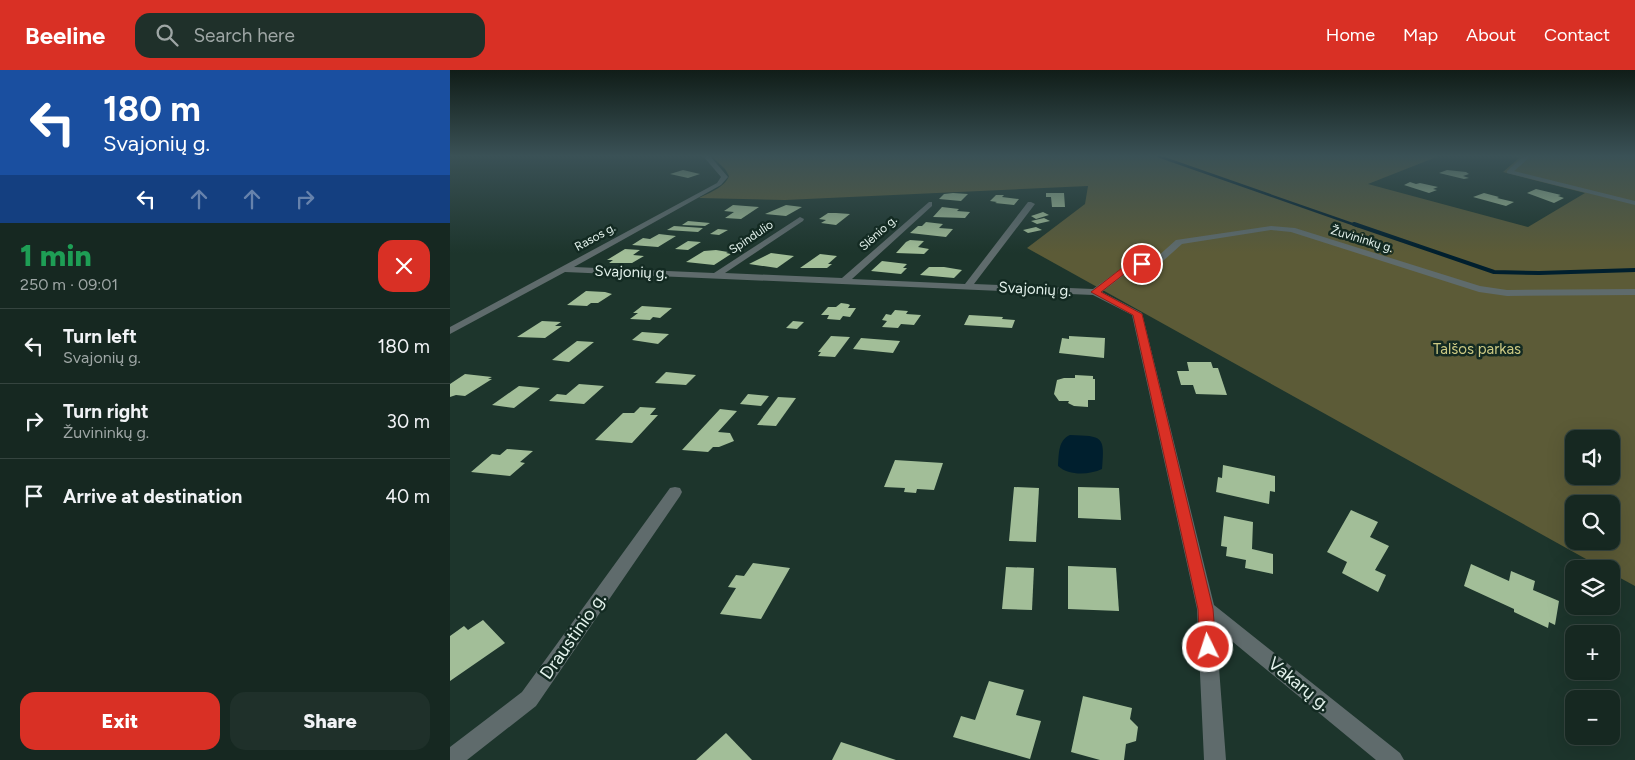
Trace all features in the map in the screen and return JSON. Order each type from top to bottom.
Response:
[{"type":"street","name":"Rasos g.","points":[[450,331],[712,188]]},
{"type":"street","points":[[1575,188],[1635,203]]},
{"type":"street","name":"Slėnio g.","points":[[844,281],[929,204]]},
{"type":"street","points":[[968,286],[1031,204]]},
{"type":"street","name":"Spindulio","points":[[717,275],[800,219]]},
{"type":"street","name":"Žuvininkų g.","points":[[1095,292],[1125,270],[1160,259],[1179,242],[1271,228],[1292,230],[1479,289],[1507,293],[1635,292]]},
{"type":"street","name":"Svajonių g.","points":[[564,269],[1095,292],[1138,314],[1206,609],[1215,760]]},
{"type":"street","name":"Draustinio g.","points":[[450,760],[529,699],[598,598],[675,492]]},
{"type":"street","name":"Vakarų g.","points":[[1206,609],[1393,760]]},
{"type":"green space","name":"Talšos parkas","points":[[717,188],[1040,188],[785,200],[699,198]]},
{"type":"green space","name":"Talšos parkas","points":[[1088,188],[1384,188],[1528,227],[1585,193],[1566,188],[1635,188],[1635,586],[1620,578],[1620,560],[1588,560],[1570,550],[1620,550],[1620,495],[1565,495],[1565,547],[1027,248],[1085,204]]},
{"type":"water","points":[[1070,435],[1095,437],[1100,440],[1103,450],[1102,469],[1079,474],[1068,472],[1058,466],[1061,444]]},
{"type":"building","points":[[1414,188],[1435,188],[1433,189],[1437,190],[1429,193]]},
{"type":"building","points":[[1536,189],[1561,195],[1558,196],[1564,198],[1554,203],[1527,193]]},
{"type":"building","points":[[1046,193],[1064,193],[1065,207],[1052,207],[1051,197],[1046,197]]},
{"type":"building","points":[[1484,193],[1514,202],[1506,206],[1473,197]]},
{"type":"building","points":[[944,194],[968,194],[961,201],[939,199]]},
{"type":"building","points":[[996,195],[1019,199],[1014,205],[990,201]]},
{"type":"building","points":[[733,205],[759,207],[741,219],[725,218],[734,212],[724,211]]},
{"type":"building","points":[[786,205],[802,207],[786,216],[765,214]]},
{"type":"building","points":[[942,207],[970,212],[965,218],[933,217]]},
{"type":"building","points":[[1043,212],[1049,215],[1036,219],[1031,216]]},
{"type":"building","points":[[828,213],[850,214],[836,225],[821,223],[826,220],[819,219]]},
{"type":"building","points":[[1044,218],[1050,221],[1037,224],[1031,221]]},
{"type":"building","points":[[688,221],[710,223],[705,226],[682,225]]},
{"type":"building","points":[[926,222],[943,224],[939,228],[953,229],[946,237],[910,233]]},
{"type":"building","points":[[674,226],[703,228],[698,232],[667,230]]},
{"type":"building","points":[[1036,227],[1042,230],[1028,233],[1023,230]]},
{"type":"building","points":[[718,229],[728,230],[719,235],[710,234]]},
{"type":"building","points":[[659,234],[676,236],[658,247],[632,245],[643,238],[650,239]]},
{"type":"building","points":[[910,240],[924,241],[918,247],[929,249],[924,254],[896,253]]},
{"type":"building","points":[[688,241],[701,242],[688,250],[675,249]]},
{"type":"building","points":[[625,249],[640,250],[633,255],[644,256],[632,263],[609,263],[613,260],[607,260]]},
{"type":"building","points":[[716,250],[731,254],[714,265],[686,262],[704,251]]},
{"type":"building","points":[[771,253],[794,256],[777,268],[749,264]]},
{"type":"building","points":[[820,254],[837,256],[828,264],[832,264],[827,268],[800,268]]},
{"type":"building","points":[[882,261],[907,264],[903,268],[907,268],[901,274],[871,271]]},
{"type":"building","points":[[929,267],[962,270],[954,278],[920,275]]},
{"type":"building","points":[[586,291],[612,294],[598,303],[591,303],[587,306],[567,305]]},
{"type":"building","points":[[841,303],[850,305],[848,308],[856,308],[850,317],[843,316],[840,320],[827,319],[829,315],[821,315],[828,307],[836,307]]},
{"type":"building","points":[[642,306],[672,308],[660,318],[653,317],[650,320],[630,319],[638,313],[633,313]]},
{"type":"building","points":[[895,310],[908,311],[906,314],[921,315],[914,325],[901,324],[898,328],[882,327],[887,321],[882,320],[886,314],[891,315]]},
{"type":"building","points":[[969,315],[1003,317],[1002,319],[1015,320],[1012,328],[964,325]]},
{"type":"building","points":[[542,321],[561,322],[555,326],[562,326],[545,338],[517,337]]},
{"type":"building","points":[[793,321],[804,322],[797,329],[786,328]]},
{"type":"building","points":[[642,332],[669,334],[658,344],[632,340]]},
{"type":"building","points":[[831,336],[850,337],[835,357],[818,356],[821,352],[818,352]]},
{"type":"building","points":[[1069,336],[1105,338],[1104,358],[1059,353],[1062,338],[1069,339]]},
{"type":"building","points":[[861,338],[900,341],[893,353],[853,349]]},
{"type":"building","points":[[577,341],[594,342],[569,362],[552,360]]},
{"type":"building","points":[[1187,362],[1211,362],[1213,368],[1218,368],[1227,395],[1196,394],[1193,385],[1181,385],[1177,371],[1189,371]]},
{"type":"building","points":[[666,372],[696,375],[686,385],[655,383]]},
{"type":"building","points":[[465,374],[492,377],[488,379],[492,379],[465,396],[456,395],[450,397],[450,384]]},
{"type":"building","points":[[1075,375],[1093,376],[1093,379],[1095,379],[1095,400],[1088,400],[1088,407],[1074,406],[1068,403],[1069,401],[1059,401],[1054,394],[1057,380],[1075,378]]},
{"type":"building","points":[[579,384],[604,386],[584,404],[549,401],[557,394],[566,395]]},
{"type":"building","points":[[519,386],[540,388],[514,408],[492,405]]},
{"type":"building","points":[[748,394],[769,396],[761,406],[740,404]]},
{"type":"building","points":[[778,397],[796,398],[776,426],[757,425]]},
{"type":"building","points":[[640,407],[656,408],[650,415],[658,415],[632,443],[595,440],[623,413],[634,413]]},
{"type":"building","points":[[720,409],[737,411],[718,432],[730,433],[734,441],[719,447],[713,447],[708,452],[682,450]]},
{"type":"building","points":[[507,449],[533,451],[520,462],[525,463],[510,476],[471,472],[492,454],[500,455]]},
{"type":"building","points":[[895,460],[943,463],[934,490],[917,489],[916,493],[904,492],[905,488],[884,487]]},
{"type":"building","points":[[1223,465],[1275,476],[1275,492],[1270,491],[1269,504],[1216,492],[1218,477],[1222,478]]},
{"type":"building","points":[[1014,487],[1039,488],[1036,542],[1009,541]]},
{"type":"building","points":[[1078,487],[1119,488],[1121,520],[1078,518]]},
{"type":"building","points":[[1351,510],[1378,522],[1370,537],[1389,546],[1375,570],[1386,575],[1378,592],[1342,573],[1347,562],[1327,552]]},
{"type":"building","points":[[1224,516],[1253,522],[1252,549],[1273,554],[1273,574],[1245,568],[1246,560],[1226,556],[1227,547],[1221,546]]},
{"type":"building","points":[[753,563],[790,568],[761,619],[720,614],[736,588],[728,587],[736,575],[744,576]]},
{"type":"building","points":[[1471,564],[1509,581],[1511,571],[1535,581],[1533,590],[1559,601],[1555,625],[1549,622],[1548,628],[1514,612],[1514,609],[1464,586]]},
{"type":"building","points":[[1068,566],[1116,568],[1119,611],[1068,609]]},
{"type":"building","points":[[1006,567],[1034,568],[1032,610],[1002,609]]},
{"type":"building","points":[[483,620],[505,643],[450,681],[450,636],[464,626],[468,630]]},
{"type":"building","points":[[989,681],[1024,690],[1016,715],[1041,721],[1030,759],[953,737],[961,716],[975,720]]},
{"type":"building","points":[[1083,696],[1132,708],[1130,719],[1138,727],[1136,741],[1126,744],[1124,760],[1100,760],[1071,752]]},
{"type":"building","points":[[726,733],[752,760],[696,760]]},
{"type":"building","points":[[841,742],[896,760],[832,760]]},
{"type":"waterway","points":[[1250,188],[1358,226]]},
{"type":"waterway","points":[[1354,224],[1494,272],[1539,273],[1635,270]]},
{"type":"route","points":[[1142,264],[1125,270],[1095,292],[1138,314],[1144,348],[1206,609],[1208,647]]}]
